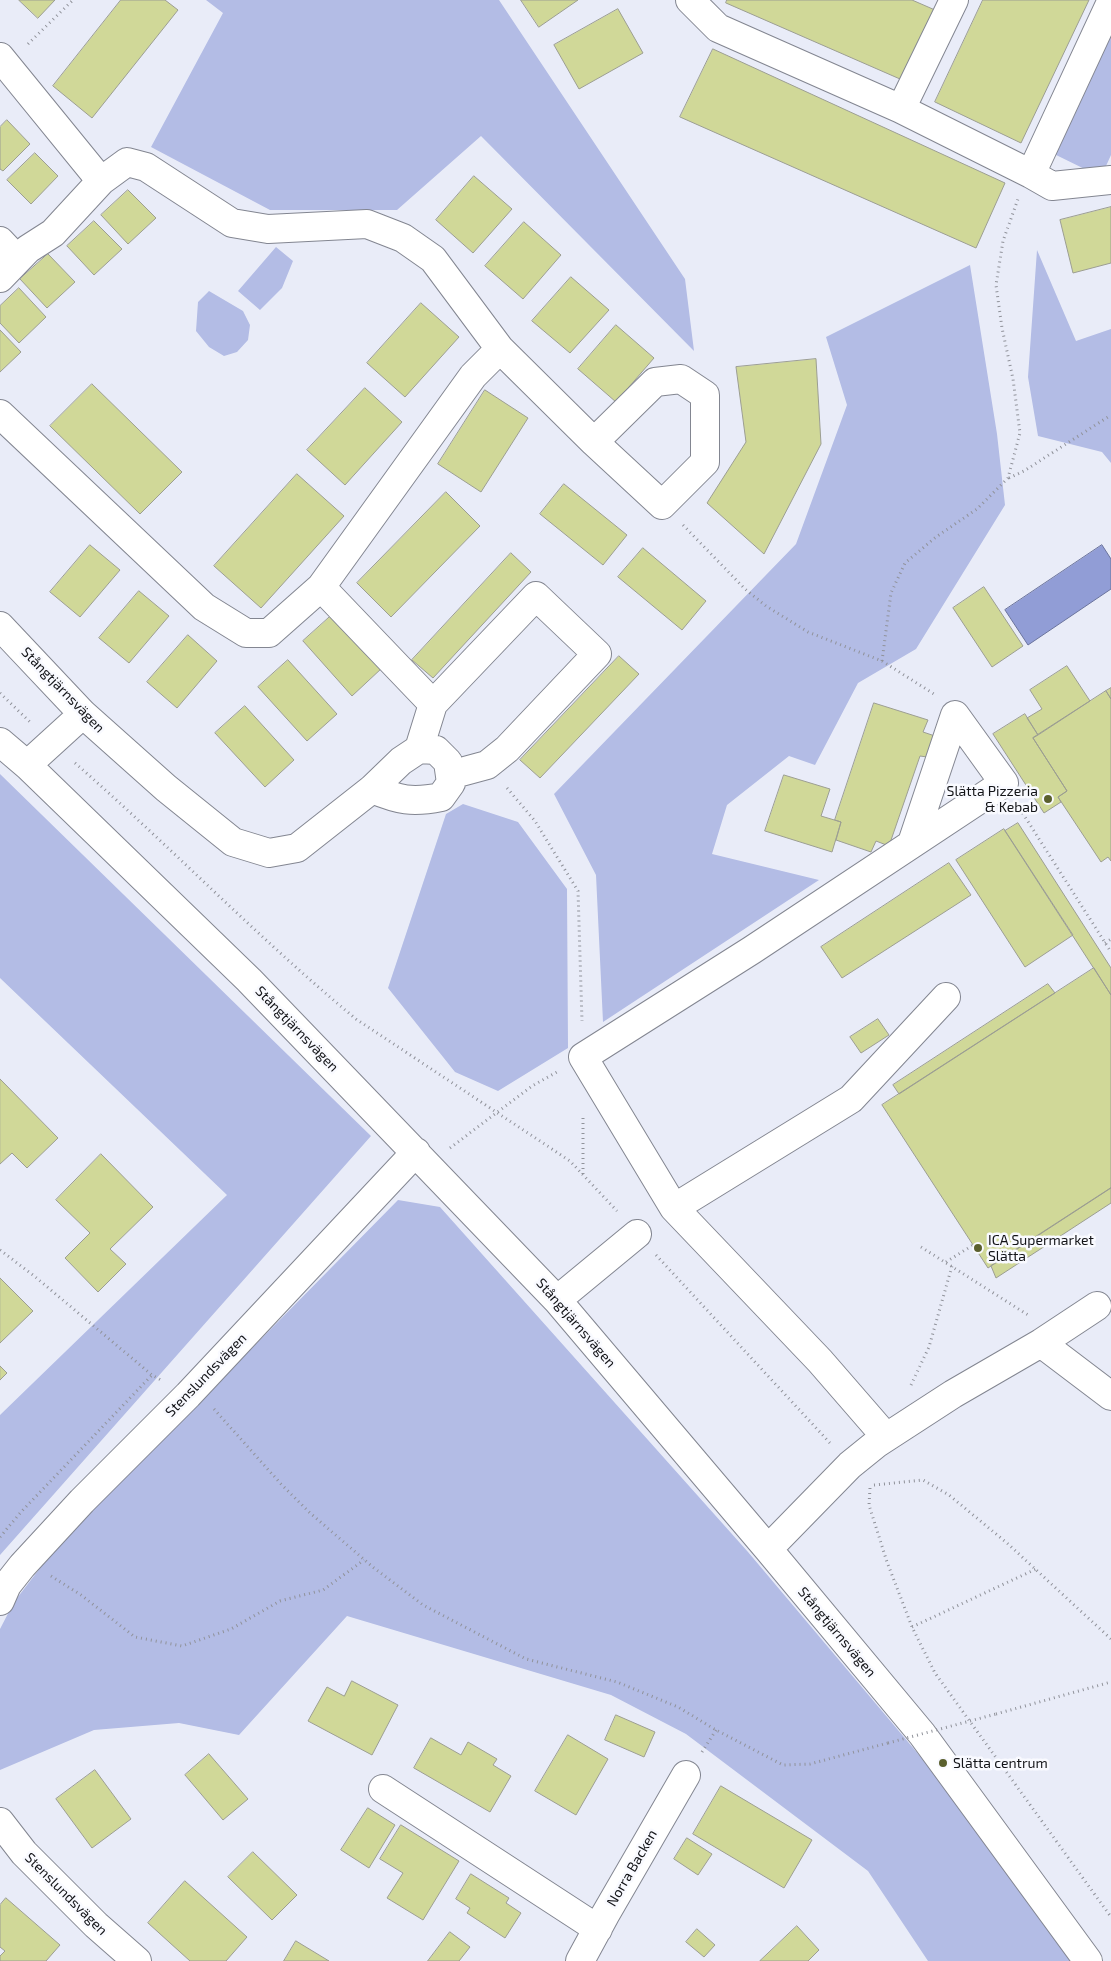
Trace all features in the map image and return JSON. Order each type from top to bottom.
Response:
[{"type":"street","points":[[901,109],[954,0]]},
{"type":"street","points":[[694,2],[718,28],[901,109],[1052,186],[1111,180]]},
{"type":"street","points":[[1031,174],[1111,2]]},
{"type":"street","points":[[11,52],[101,181]]},
{"type":"street","points":[[6,260],[53,233],[101,181],[127,162],[146,167],[232,223],[268,230],[368,224],[403,238],[433,259],[500,349],[594,442],[662,505],[705,462],[705,395],[681,379],[656,382],[594,442]]},
{"type":"street","points":[[0,414],[204,606],[246,633],[269,633],[321,587],[473,376],[500,349]]},
{"type":"street","points":[[321,587],[433,704]]},
{"type":"street","points":[[372,789],[394,798],[423,801],[441,797],[451,783],[448,762],[436,750],[418,749],[433,704],[536,596],[597,654],[507,749],[487,764],[450,775]]},
{"type":"street","name":"Stångtjärnsvägen","points":[[0,626],[83,714],[166,788],[233,842],[269,853],[297,848],[372,789],[401,761],[418,749]]},
{"type":"street","points":[[26,765],[83,714]]},
{"type":"street","points":[[886,1437],[820,1361],[674,1208],[583,1057],[752,950],[1004,783],[955,716]]},
{"type":"street","points":[[912,843],[955,716]]},
{"type":"street","name":"Stångtjärnsvägen","points":[[0,742],[249,980],[557,1300],[922,1734],[1088,1961]]},
{"type":"street","points":[[674,1208],[851,1099],[946,997]]},
{"type":"street","name":"Stenslundsvägen","points":[[0,1601],[7,1585],[22,1566],[82,1501],[188,1395],[416,1152]]},
{"type":"street","points":[[557,1300],[637,1234]]},
{"type":"street","points":[[768,1549],[850,1465],[886,1437],[952,1394],[1049,1338],[1097,1306]]},
{"type":"street","points":[[1049,1338],[1111,1396]]},
{"type":"street","name":"Norra Backen","points":[[582,1961],[598,1928],[686,1775]]},
{"type":"street","points":[[383,1789],[598,1928]]},
{"type":"street","name":"Stenslundsvägen","points":[[0,1822],[31,1859],[96,1925],[137,1961]]},
{"type":"path","points":[[11,52],[28,44],[73,0]]},
{"type":"path","points":[[1008,478],[1020,433],[1013,379],[1002,328],[996,285],[1004,241],[1018,200],[1031,174]]},
{"type":"path","points":[[882,661],[891,593],[905,563],[936,537],[977,509],[1008,478],[1024,471],[1111,415]]},
{"type":"path","points":[[662,505],[745,588],[766,606],[808,632],[882,661],[943,700],[955,716]]},
{"type":"path","points":[[416,1152],[446,1151],[532,1086],[583,1057],[578,891],[535,821],[487,764]]},
{"type":"path","points":[[1004,783],[1111,952]]},
{"type":"path","points":[[1105,943],[1111,939]]},
{"type":"path","points":[[583,1116],[583,1176]]},
{"type":"path","points":[[946,1262],[973,1245]]},
{"type":"path","points":[[921,1247],[952,1266],[1049,1338]]},
{"type":"path","points":[[0,1250],[152,1375],[211,1406],[310,1514],[364,1560],[423,1605],[526,1660],[617,1682],[678,1707],[716,1730],[783,1765],[810,1764],[1111,1682]]},
{"type":"path","points":[[908,1392],[930,1347],[952,1266]]},
{"type":"path","points":[[0,1537],[21,1512],[152,1375]]},
{"type":"path","points":[[871,1485],[923,1480],[949,1495],[1036,1569],[1111,1639]]},
{"type":"path","points":[[22,1566],[48,1574],[81,1595],[136,1637],[182,1646],[231,1629],[280,1602],[323,1590],[364,1560]]},
{"type":"path","points":[[912,1627],[1036,1569]]},
{"type":"shaded area","points":[[206,0],[499,0],[685,279],[694,351],[481,136],[397,210],[270,210],[151,147],[223,13]]},
{"type":"shaded area","points":[[1111,27],[1111,155],[1101,177],[1052,153]]},
{"type":"shaded area","points":[[276,247],[293,261],[282,288],[260,310],[238,291]]},
{"type":"shaded area","points":[[1037,250],[1076,341],[1111,329],[1111,463],[1102,452],[1038,436],[1028,377]]},
{"type":"shaded area","points":[[970,265],[997,434],[1005,505],[916,649],[858,683],[815,765],[789,756],[727,805],[712,854],[819,880],[603,1022],[596,875],[554,794],[796,544],[847,405],[826,337]]},
{"type":"shaded area","points":[[209,291],[243,311],[250,325],[248,340],[237,352],[224,356],[209,347],[196,331],[198,302]]},
{"type":"shaded area","points":[[1102,545],[1111,559],[1111,589],[1028,645],[1005,610]]},
{"type":"shaded area","points":[[0,774],[371,1136],[0,1555],[0,1415],[227,1195],[0,978]]},
{"type":"shaded area","points":[[463,804],[518,822],[567,889],[568,1048],[498,1091],[455,1072],[388,988],[446,814]]},
{"type":"shaded area","points":[[398,1200],[440,1207],[748,1552],[989,1838],[1074,1961],[928,1961],[868,1871],[686,1734],[611,1695],[347,1616],[239,1735],[179,1723],[94,1730],[0,1770],[0,1629],[14,1602],[57,1546]]},
{"type":"building","points":[[19,0],[55,0],[38,18]]},
{"type":"building","points":[[121,0],[165,0],[178,10],[92,118],[53,86]]},
{"type":"building","points":[[521,0],[578,0],[539,27]]},
{"type":"building","points":[[727,0],[912,0],[935,10],[900,79],[726,3]]},
{"type":"building","points":[[983,0],[1089,0],[1021,143],[935,102]]},
{"type":"building","points":[[618,9],[643,53],[579,89],[554,45]]},
{"type":"building","points":[[713,49],[1005,183],[976,248],[680,117]]},
{"type":"building","points":[[7,120],[30,144],[3,171],[0,169],[0,127]]},
{"type":"building","points":[[35,153],[58,176],[31,204],[7,180]]},
{"type":"building","points":[[474,176],[512,209],[473,253],[436,220]]},
{"type":"building","points":[[128,190],[156,218],[128,244],[101,215]]},
{"type":"building","points":[[1111,207],[1111,263],[1073,273],[1060,220]]},
{"type":"building","points":[[94,221],[122,249],[94,275],[67,246]]},
{"type":"building","points":[[524,222],[561,255],[523,299],[485,266]]},
{"type":"building","points":[[48,254],[75,282],[47,308],[20,279]]},
{"type":"building","points":[[571,277],[609,310],[570,353],[532,321]]},
{"type":"building","points":[[19,288],[46,317],[19,343],[0,323],[0,306]]},
{"type":"building","points":[[421,303],[459,337],[405,397],[367,363]]},
{"type":"building","points":[[616,325],[654,358],[616,402],[578,369]]},
{"type":"building","points":[[0,330],[21,352],[0,372]]},
{"type":"building","points":[[816,359],[821,444],[764,554],[707,503],[746,442],[736,367]]},
{"type":"building","points":[[92,384],[182,472],[140,514],[50,426]]},
{"type":"building","points":[[365,388],[402,422],[345,485],[307,450]]},
{"type":"building","points":[[485,390],[528,418],[481,492],[438,464]]},
{"type":"building","points":[[297,474],[344,516],[261,608],[214,566]]},
{"type":"building","points":[[564,484],[627,535],[603,565],[540,514]]},
{"type":"building","points":[[446,492],[480,526],[391,617],[357,583]]},
{"type":"building","points":[[90,545],[120,570],[80,617],[50,592]]},
{"type":"building","points":[[643,548],[706,601],[682,630],[618,577]]},
{"type":"building","points":[[511,553],[531,572],[433,678],[412,660]]},
{"type":"building","points":[[984,587],[1023,646],[992,667],[953,608]]},
{"type":"building","points":[[139,591],[169,616],[129,663],[99,638]]},
{"type":"building","points":[[333,614],[382,668],[352,696],[303,641]]},
{"type":"building","points":[[188,635],[217,661],[177,708],[147,682]]},
{"type":"building","points":[[619,656],[639,674],[540,778],[520,760]]},
{"type":"building","points":[[288,660],[337,714],[307,741],[258,687]]},
{"type":"building","points":[[1067,666],[1090,701],[1038,735],[1027,718],[1042,709],[1030,690]]},
{"type":"building","points":[[1111,688],[1111,699],[1106,691]]},
{"type":"building","points":[[1106,691],[1111,699],[1111,861],[1108,857],[1101,862],[1058,797],[1067,791],[1033,738]]},
{"type":"building","points":[[874,703],[928,720],[923,732],[935,736],[927,757],[920,756],[889,846],[876,841],[871,852],[836,840],[841,822],[835,820]]},
{"type":"building","points":[[245,706],[294,760],[265,787],[215,733]]},
{"type":"building","points":[[1025,714],[1038,735],[1033,738],[1067,791],[1058,797],[1061,802],[1044,813],[993,734]]},
{"type":"building","points":[[784,775],[830,789],[821,816],[841,822],[832,852],[765,831]]},
{"type":"building","points":[[1018,823],[1111,968],[1111,995],[1005,831]]},
{"type":"building","points":[[1004,829],[1073,935],[1025,967],[956,860]]},
{"type":"building","points":[[949,863],[971,895],[842,978],[821,947]]},
{"type":"building","points":[[1094,968],[1111,995],[1111,1188],[988,1268],[882,1105]]},
{"type":"building","points":[[1048,984],[1055,993],[899,1094],[893,1085]]},
{"type":"building","points":[[878,1019],[889,1035],[861,1053],[850,1037]]},
{"type":"building","points":[[0,1079],[58,1138],[27,1168],[12,1153],[0,1164]]},
{"type":"building","points":[[101,1154],[153,1207],[110,1249],[126,1264],[98,1292],[65,1258],[90,1233],[56,1200]]},
{"type":"building","points":[[1111,1188],[1111,1203],[996,1278],[991,1266]]},
{"type":"building","points":[[0,1278],[33,1311],[0,1343]]},
{"type":"building","points":[[0,1366],[7,1373],[0,1380]]},
{"type":"building","points":[[352,1681],[398,1705],[372,1755],[308,1721],[327,1687],[344,1696]]},
{"type":"building","points":[[616,1715],[655,1732],[644,1757],[605,1740]]},
{"type":"building","points":[[568,1735],[608,1759],[576,1815],[535,1791]]},
{"type":"building","points":[[431,1738],[461,1755],[468,1742],[497,1759],[493,1765],[511,1776],[490,1812],[414,1768]]},
{"type":"building","points":[[209,1754],[248,1799],[223,1820],[185,1775]]},
{"type":"building","points":[[95,1770],[131,1819],[92,1848],[56,1799]]},
{"type":"building","points":[[721,1786],[812,1840],[784,1888],[693,1834]]},
{"type":"building","points":[[368,1808],[395,1825],[369,1868],[341,1850]]},
{"type":"building","points":[[401,1825],[459,1861],[423,1920],[387,1898],[403,1873],[380,1859]]},
{"type":"building","points":[[687,1838],[712,1854],[698,1875],[674,1859]]},
{"type":"building","points":[[253,1852],[297,1895],[272,1920],[228,1877]]},
{"type":"building","points":[[471,1874],[509,1898],[506,1903],[521,1913],[505,1938],[467,1913],[470,1908],[456,1899]]},
{"type":"building","points":[[185,1881],[247,1937],[226,1961],[190,1961],[148,1923]]},
{"type":"building","points":[[6,1898],[60,1945],[46,1961],[0,1961],[0,1956],[5,1951],[0,1947],[0,1905]]},
{"type":"building","points":[[797,1926],[819,1950],[808,1961],[760,1961]]},
{"type":"building","points":[[697,1929],[715,1945],[704,1957],[686,1942]]},
{"type":"building","points":[[450,1932],[470,1947],[459,1961],[428,1961]]},
{"type":"building","points":[[296,1941],[329,1961],[284,1961]]},
{"type":"place","name":"Slätta Pizzeria & Kebab","points":[[1048,799]]},
{"type":"place","name":"ICA Supermarket Slätta","points":[[978,1248]]},
{"type":"place","name":"Slätta centrum","points":[[943,1763]]}]
